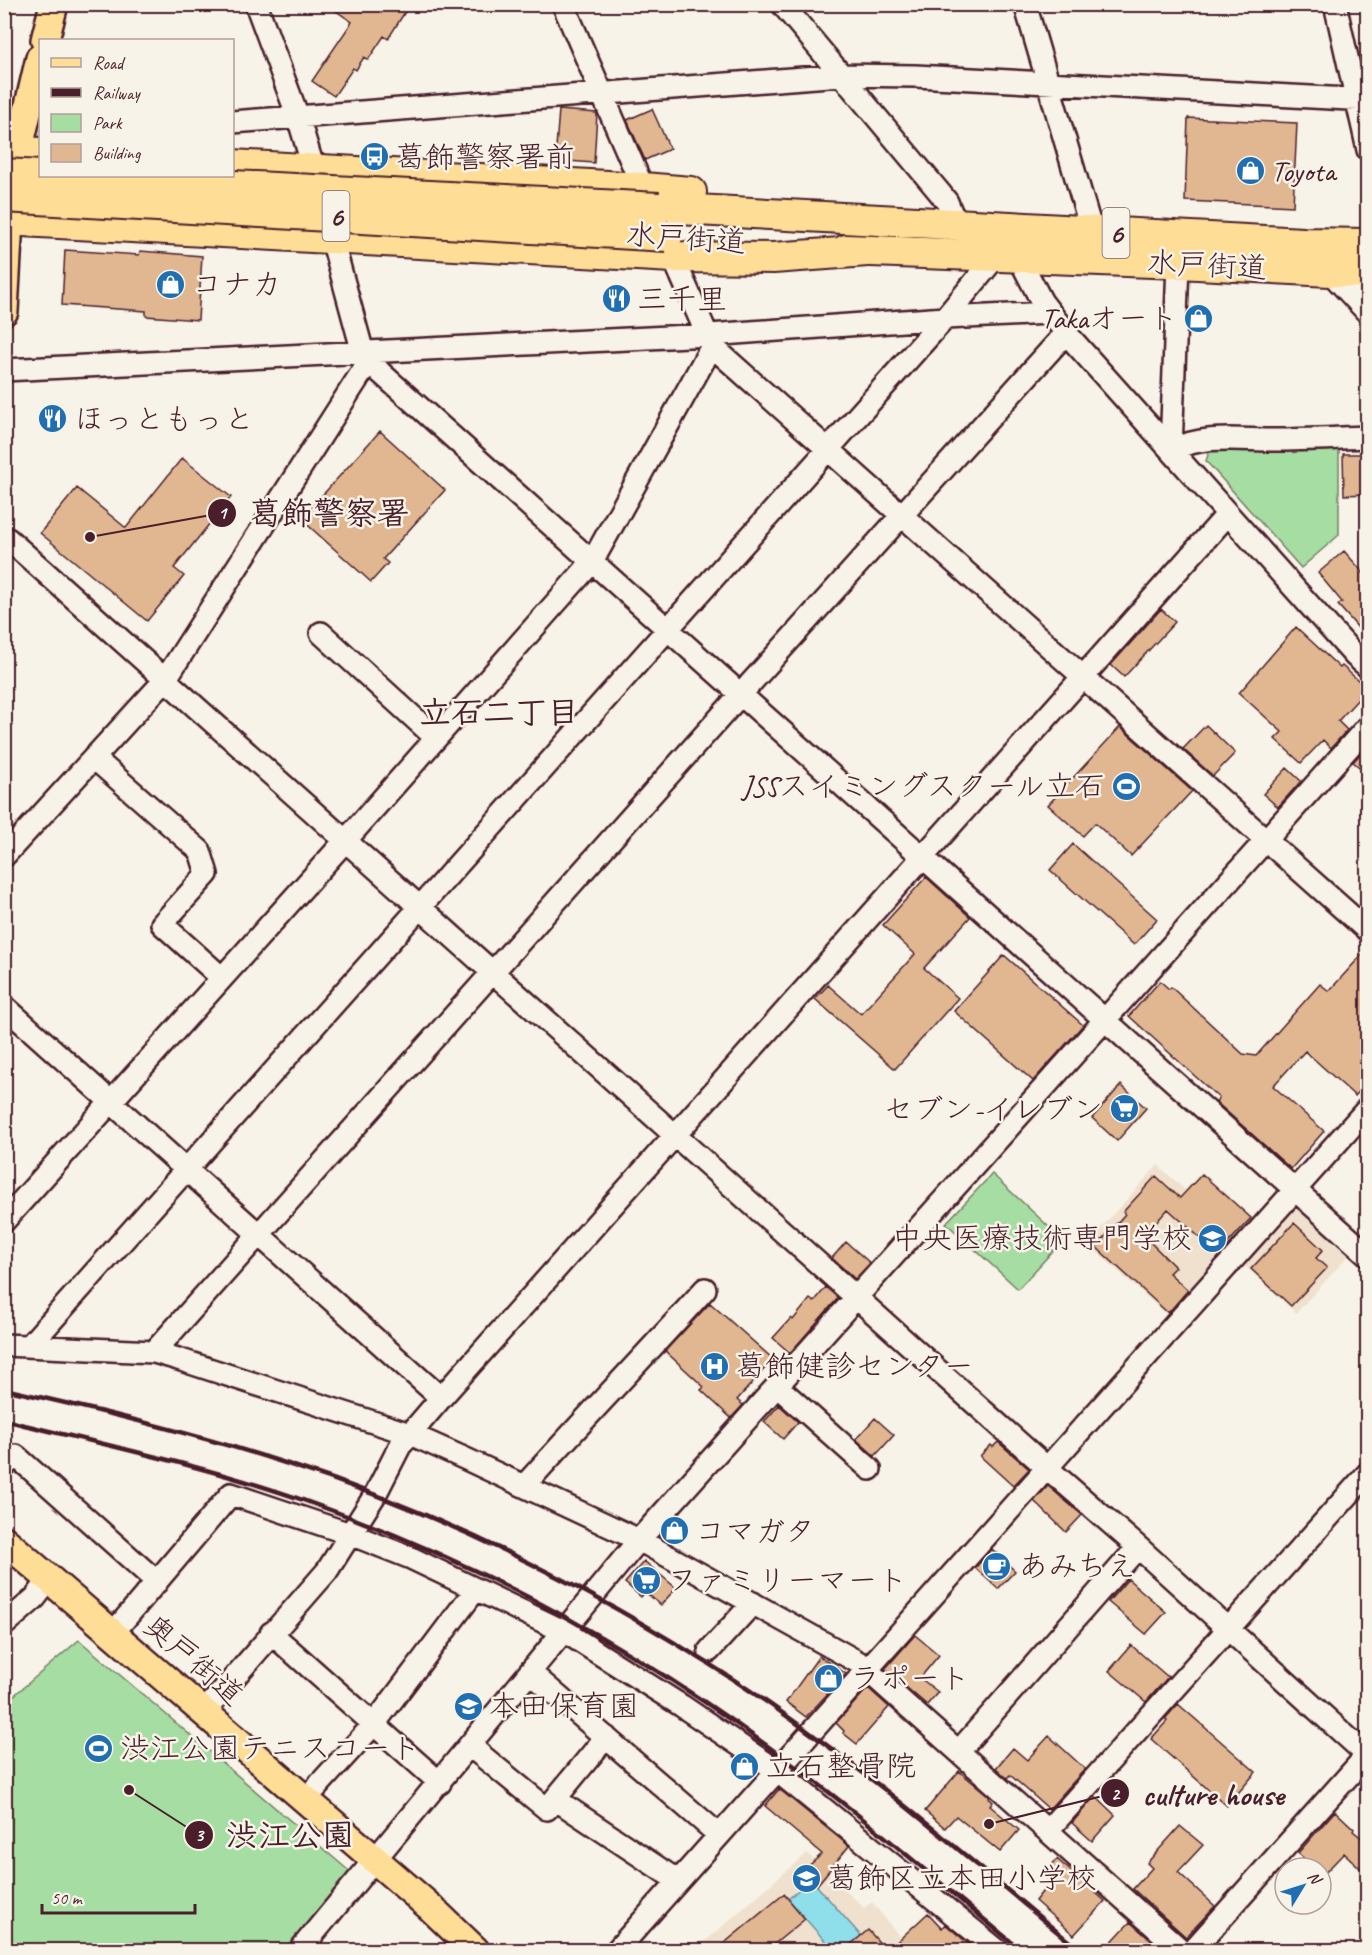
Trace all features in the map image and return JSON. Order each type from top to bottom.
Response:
[{"type":"highway","name":"水戸街道","points":[[17,158],[39,160]]},
{"type":"highway","points":[[234,165],[314,170],[661,222]]},
{"type":"highway","name":"水戸街道","points":[[208,177],[661,222],[867,251],[1007,255],[1330,272]]},
{"type":"highway","name":"水戸街道","points":[[6,212],[661,222],[864,218],[1304,243],[1366,261]]},
{"type":"highway","points":[[6,212],[332,239],[661,222]]},
{"type":"highway","points":[[1304,243],[1330,272],[1366,261]]},
{"type":"main road","points":[[45,39],[54,4]]},
{"type":"main road","points":[[4,312],[6,212],[39,62]]},
{"type":"main road","name":"奥戸街道","points":[[4,1540],[430,1907],[475,1950]]},
{"type":"street","points":[[256,4],[298,117],[314,170]]},
{"type":"street","points":[[563,4],[661,222],[711,341],[828,449],[1368,931]]},
{"type":"street","points":[[782,4],[947,202],[956,224]]},
{"type":"street","points":[[1025,4],[1046,82],[1092,232]]},
{"type":"street","points":[[1335,4],[1362,99],[1368,150]]},
{"type":"street","points":[[234,122],[842,75],[1046,82],[1362,99]]},
{"type":"street","points":[[332,239],[366,357],[381,373],[1368,1255]]},
{"type":"street","points":[[29,1346],[188,1171],[419,907],[945,318],[1007,255],[1066,333],[1355,657],[1368,667]]},
{"type":"street","points":[[1171,450],[1178,263]]},
{"type":"street","points":[[1330,272],[1368,313]]},
{"type":"street","points":[[4,370],[366,357],[711,341],[945,318],[1050,313]]},
{"type":"street","points":[[154,1352],[1066,333]]},
{"type":"street","points":[[4,1221],[592,562],[711,341]]},
{"type":"street","points":[[4,856],[165,680],[366,357]]},
{"type":"street","points":[[1171,450],[1205,439],[1368,438]]},
{"type":"street","points":[[204,1712],[327,1571],[375,1495],[400,1446],[410,1434],[1227,515]]},
{"type":"street","points":[[4,538],[8,539],[1138,1547],[1367,1755],[1193,1950]]},
{"type":"street","points":[[321,633],[435,737]]},
{"type":"street","points":[[300,1950],[639,1540],[1368,726]]},
{"type":"street","points":[[94,758],[200,851],[207,874],[162,924],[222,978]]},
{"type":"street","points":[[4,1006],[441,1398]]},
{"type":"street","points":[[617,1950],[1368,1108]]},
{"type":"street","points":[[524,1486],[705,1289]]},
{"type":"street","points":[[4,1345],[154,1352],[410,1434],[639,1540],[858,1662],[1181,1950]]},
{"type":"street","points":[[777,1386],[870,1469]]},
{"type":"street","points":[[4,1466],[15,1456],[157,1582]]},
{"type":"street","points":[[1048,1830],[1368,1473]]},
{"type":"street","points":[[113,1633],[231,1494],[350,1534],[411,1558],[565,1632],[682,1706],[776,1770],[997,1950]]},
{"type":"street","points":[[958,1751],[1138,1547]]},
{"type":"street","points":[[4,1625],[35,1598],[50,1579]]},
{"type":"street","points":[[305,1800],[375,1723],[476,1589]]},
{"type":"street","points":[[709,1651],[753,1603]]},
{"type":"street","points":[[272,1633],[440,1783]]},
{"type":"street","points":[[531,1673],[719,1835]]},
{"type":"street","points":[[470,1746],[547,1809],[606,1737]]},
{"type":"street","points":[[555,1799],[678,1881]]},
{"type":"shaded area","name":"中央医療技術専門学校","points":[[1158,1165],[1185,1190],[1202,1172],[1270,1234],[1297,1204],[1351,1253],[1296,1313],[1230,1252],[1170,1318],[1087,1243]]},
{"type":"shaded area","name":"葛飾区立本田小学校","points":[[807,1853],[864,1908],[872,1902],[910,1950],[695,1950]]},
{"type":"green space","points":[[1210,449],[1339,450],[1339,535],[1301,568],[1206,461]]},
{"type":"green space","points":[[992,1174],[1063,1240],[1018,1289],[946,1223]]},
{"type":"green space","points":[[79,1640],[355,1876],[291,1950],[5,1950],[5,1703]]},
{"type":"water","points":[[811,1879],[861,1936],[844,1950],[833,1950],[788,1899]]},
{"type":"building","points":[[326,4],[410,4],[388,39],[384,36],[368,60],[364,57],[356,70],[353,68],[334,96],[312,81],[352,22]]},
{"type":"building","points":[[652,109],[670,149],[645,160],[627,120]]},
{"type":"building","points":[[559,110],[597,113],[594,163],[555,160]]},
{"type":"building","points":[[1188,118],[1297,123],[1293,206],[1185,201]]},
{"type":"building","points":[[65,250],[139,255],[140,251],[202,256],[198,320],[146,316],[146,311],[62,305]]},
{"type":"building","points":[[380,431],[445,490],[383,559],[388,563],[371,582],[301,519]]},
{"type":"building","points":[[1343,454],[1368,454],[1368,494],[1344,495]]},
{"type":"building","points":[[182,458],[231,497],[174,568],[184,576],[147,621],[40,533],[77,488],[126,528]]},
{"type":"building","points":[[1344,551],[1368,578],[1368,639],[1338,605],[1342,602],[1318,573]]},
{"type":"building","points":[[1161,609],[1175,622],[1124,677],[1111,665]]},
{"type":"building","points":[[1296,627],[1340,668],[1342,666],[1366,687],[1338,721],[1347,730],[1331,748],[1323,740],[1301,763],[1275,739],[1282,732],[1239,693]]},
{"type":"building","points":[[1206,725],[1235,753],[1213,776],[1183,749]]},
{"type":"building","points":[[1120,727],[1192,791],[1131,856],[1095,823],[1083,836],[1048,805]]},
{"type":"building","points":[[1366,748],[1368,749],[1368,774],[1353,762]]},
{"type":"building","points":[[1287,768],[1301,781],[1278,807],[1263,794]]},
{"type":"building","points":[[1073,844],[1157,919],[1134,945],[1050,870]]},
{"type":"building","points":[[926,877],[970,917],[924,968],[958,998],[895,1069],[815,999],[828,985],[861,1014],[915,954],[883,925]]},
{"type":"building","points":[[1368,948],[1368,1082],[1355,1096],[1305,1051],[1273,1086],[1324,1131],[1291,1169],[1216,1102],[1219,1098],[1129,1016],[1160,981],[1169,989],[1171,987],[1243,1054],[1256,1056],[1320,984],[1329,991]]},
{"type":"building","points":[[1004,955],[1083,1025],[1033,1081],[954,1011]]},
{"type":"building","points":[[1121,1085],[1146,1108],[1117,1141],[1092,1118]]},
{"type":"building","points":[[1202,1174],[1251,1218],[1218,1254],[1168,1209],[1144,1236],[1175,1267],[1169,1273],[1188,1290],[1168,1313],[1096,1247],[1125,1214],[1123,1212],[1156,1176],[1180,1198]]},
{"type":"building","points":[[1294,1223],[1323,1250],[1316,1258],[1327,1268],[1291,1306],[1251,1269]]},
{"type":"building","points":[[846,1242],[870,1263],[855,1279],[832,1258]]},
{"type":"building","points":[[826,1287],[838,1298],[790,1353],[773,1338],[791,1318],[793,1320],[810,1299],[814,1302]]},
{"type":"building","points":[[710,1303],[773,1359],[737,1400],[743,1405],[731,1418],[701,1390],[704,1387],[665,1351]]},
{"type":"building","points":[[779,1405],[798,1422],[783,1439],[764,1422]]},
{"type":"building","points":[[875,1418],[894,1435],[875,1456],[856,1439]]},
{"type":"building","points":[[998,1442],[1029,1469],[1013,1486],[980,1456],[991,1445],[993,1447]]},
{"type":"building","points":[[1048,1486],[1082,1515],[1066,1532],[1034,1501]]},
{"type":"building","points":[[992,1549],[1015,1571],[998,1589],[975,1568]]},
{"type":"building","points":[[644,1561],[676,1588],[661,1605],[645,1592],[641,1597],[625,1583]]},
{"type":"building","points":[[1128,1579],[1166,1612],[1146,1634],[1108,1602]]},
{"type":"building","points":[[915,1635],[939,1655],[920,1678],[938,1692],[927,1705],[885,1669]]},
{"type":"building","points":[[1131,1645],[1168,1677],[1146,1702],[1109,1671]]},
{"type":"building","points":[[819,1656],[846,1674],[806,1717],[786,1702]]},
{"type":"building","points":[[868,1688],[889,1707],[857,1744],[843,1733],[844,1731],[836,1723]]},
{"type":"building","points":[[1178,1704],[1256,1772],[1227,1806],[1151,1739]]},
{"type":"building","points":[[1049,1736],[1085,1769],[1049,1809],[1010,1775],[1007,1778],[996,1768],[1013,1748],[1027,1760]]},
{"type":"building","points":[[959,1771],[990,1797],[993,1802],[990,1806],[1019,1830],[1000,1852],[956,1816],[945,1828],[925,1811]]},
{"type":"building","points":[[779,1789],[849,1846],[817,1885],[804,1870],[822,1854],[765,1806]]},
{"type":"building","points":[[1095,1796],[1115,1815],[1092,1841],[1072,1823]]},
{"type":"building","points":[[1335,1811],[1354,1829],[1353,1831],[1368,1843],[1368,1875],[1344,1853],[1333,1864],[1333,1856],[1301,1856],[1298,1853]]},
{"type":"building","points":[[1180,1826],[1203,1845],[1178,1872],[1215,1906],[1186,1937],[1133,1889],[1152,1868],[1147,1863]]},
{"type":"building","points":[[1057,1859],[1105,1901],[1074,1935],[1035,1901],[1050,1882],[1043,1875]]},
{"type":"building","points":[[784,1894],[805,1919],[767,1950],[716,1950]]},
{"type":"building","points":[[928,1913],[942,1928],[945,1924],[976,1950],[888,1950]]},
{"type":"building","points":[[1130,1922],[1162,1950],[1104,1950]]},
{"type":"building","points":[[868,1930],[886,1950],[844,1950]]},
{"type":"railway","points":[[4,1389],[181,1432],[285,1463],[403,1506],[517,1556],[627,1615],[734,1680],[779,1711],[910,1810],[1079,1950]]},
{"type":"railway","points":[[4,1420],[192,1466],[303,1500],[431,1550],[554,1611],[672,1681],[785,1759],[875,1829],[1021,1950]]},
{"type":"place","name":"葛飾警察署前","points":[[374,157]]},
{"type":"place","name":"Toyota","points":[[1250,171]]},
{"type":"place","name":"コナカ","points":[[171,284]]},
{"type":"place","name":"三千里","points":[[616,299]]},
{"type":"place","name":"Takaオート","points":[[1199,318]]},
{"type":"place","name":"ほっともっと","points":[[53,419]]},
{"type":"place","name":"葛飾警察署","points":[[90,537]]},
{"type":"place","name":"JSSスイミングスクール立石","points":[[1126,786]]},
{"type":"place","name":"セブン-イレブン","points":[[1124,1109]]},
{"type":"place","name":"中央医療技術専門学校","points":[[1213,1238]]},
{"type":"place","name":"葛飾健診センター","points":[[714,1366]]},
{"type":"place","name":"コマガタ","points":[[674,1531]]},
{"type":"place","name":"あみちえ","points":[[997,1566]]},
{"type":"place","name":"ファミリーマート","points":[[646,1580]]},
{"type":"place","name":"ラポート","points":[[829,1678]]},
{"type":"place","name":"本田保育園","points":[[468,1706]]},
{"type":"place","name":"渋江公園テニスコート","points":[[99,1748]]},
{"type":"place","name":"立石整骨院","points":[[745,1766]]},
{"type":"place","name":"渋江公園","points":[[129,1790]]},
{"type":"place","name":"culture house","points":[[989,1824]]},
{"type":"place","name":"葛飾区立本田小学校","points":[[806,1878]]},
{"type":"district","name":"立石二丁目","points":[[499,712]]}]
